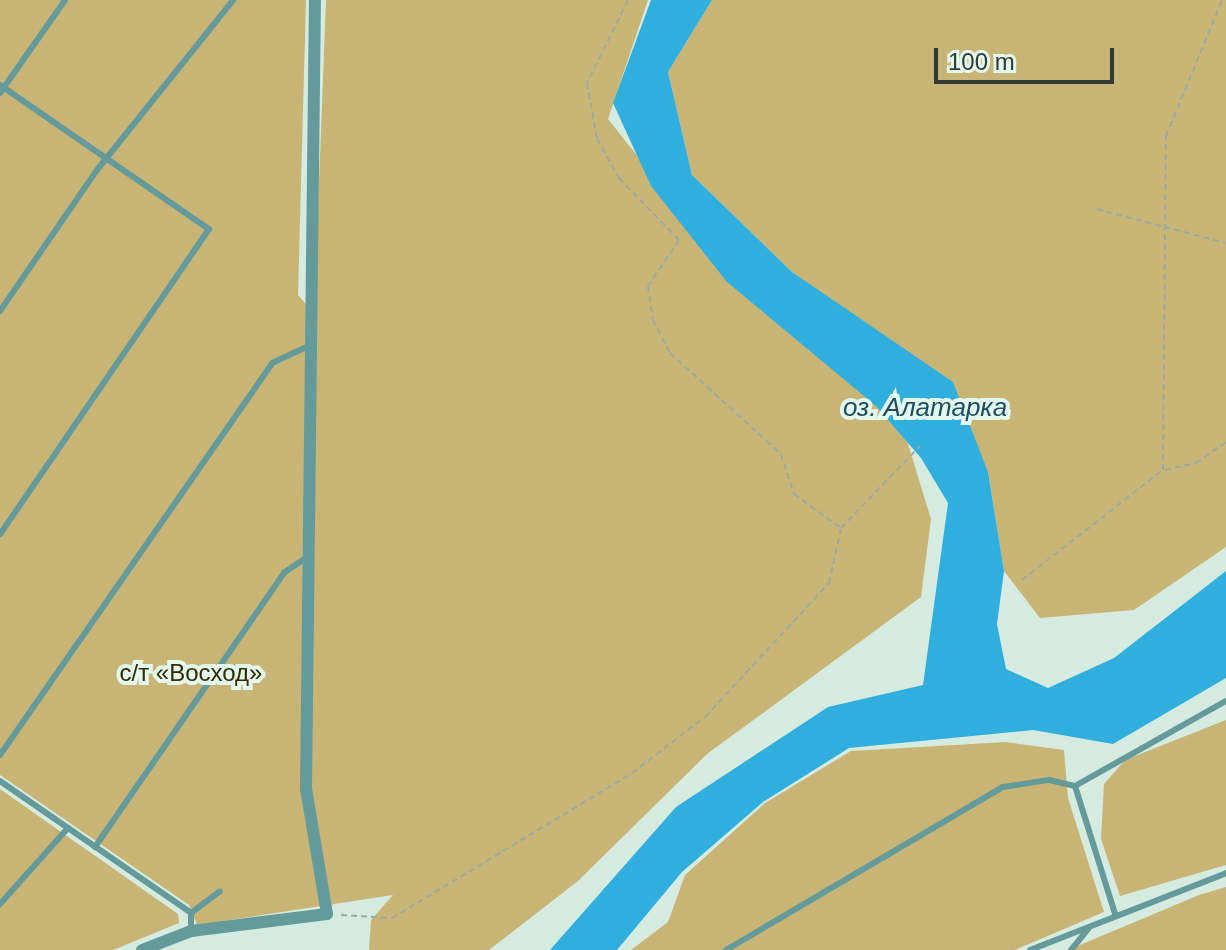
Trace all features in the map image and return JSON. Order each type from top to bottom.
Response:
[{"type":"street","points":[[142,950],[191,931],[286,923],[327,914],[306,789],[307,347],[315,0]]},
{"type":"lane","points":[[0,534],[209,229],[1,89],[65,0]]},
{"type":"lane","points":[[0,311],[97,170],[111,161],[233,0]]},
{"type":"lane","points":[[0,755],[272,363],[307,347]]},
{"type":"lane","points":[[95,847],[285,572],[306,558]]},
{"type":"lane","points":[[726,950],[1003,787],[1049,780],[1075,786],[1226,701]]},
{"type":"lane","points":[[0,781],[191,913]]},
{"type":"lane","points":[[1075,786],[1115,914]]},
{"type":"lane","points":[[0,904],[68,828]]},
{"type":"lane","points":[[1030,950],[1115,914],[1226,873]]},
{"type":"lane","points":[[191,913],[220,891]]},
{"type":"lane","points":[[191,913],[191,931]]},
{"type":"lane","points":[[1071,950],[1090,926]]},
{"type":"path","points":[[628,0],[587,83],[597,139],[619,178],[679,240],[648,286],[653,320],[670,353],[781,454],[794,494],[841,528]]},
{"type":"path","points":[[1163,470],[1166,136],[1222,0]]},
{"type":"path","points":[[1097,209],[1226,243]]},
{"type":"path","points":[[1022,580],[1163,470],[1196,463],[1226,442]]},
{"type":"path","points":[[327,914],[392,918],[632,773],[693,727],[829,583],[841,528],[920,446]]},
{"type":"green space","name":"с/т «Восход»","points":[[0,0],[306,0],[298,295],[314,314],[326,0],[648,0],[608,119],[690,222],[901,421],[931,519],[921,597],[707,754],[578,881],[489,950],[369,950],[371,920],[393,895],[197,925],[189,905],[0,775]]},
{"type":"green space","points":[[712,0],[1226,0],[1226,547],[1134,610],[1040,618],[1004,571],[988,472],[860,325],[792,272],[692,175],[668,72]]},
{"type":"green space","points":[[1226,720],[1226,865],[1120,896],[1101,839],[1104,784],[1125,760]]},
{"type":"green space","points":[[1006,742],[1064,750],[1068,798],[1104,912],[1015,950],[631,950],[668,922],[685,875],[765,803],[851,751]]},
{"type":"green space","points":[[0,789],[178,914],[179,923],[113,950],[0,950]]},
{"type":"green space","points":[[1226,887],[1226,950],[1068,950],[1199,895]]},
{"type":"water","name":"оз. Алатарка","points":[[651,0],[712,0],[668,72],[692,175],[792,272],[953,382],[988,472],[1004,571],[997,624],[1006,669],[1048,688],[1114,658],[1226,571],[1226,678],[1113,744],[1033,730],[849,748],[763,802],[682,872],[617,950],[550,950],[676,807],[828,707],[923,685],[948,503],[921,458],[876,406],[727,282],[651,186],[613,103]]}]
